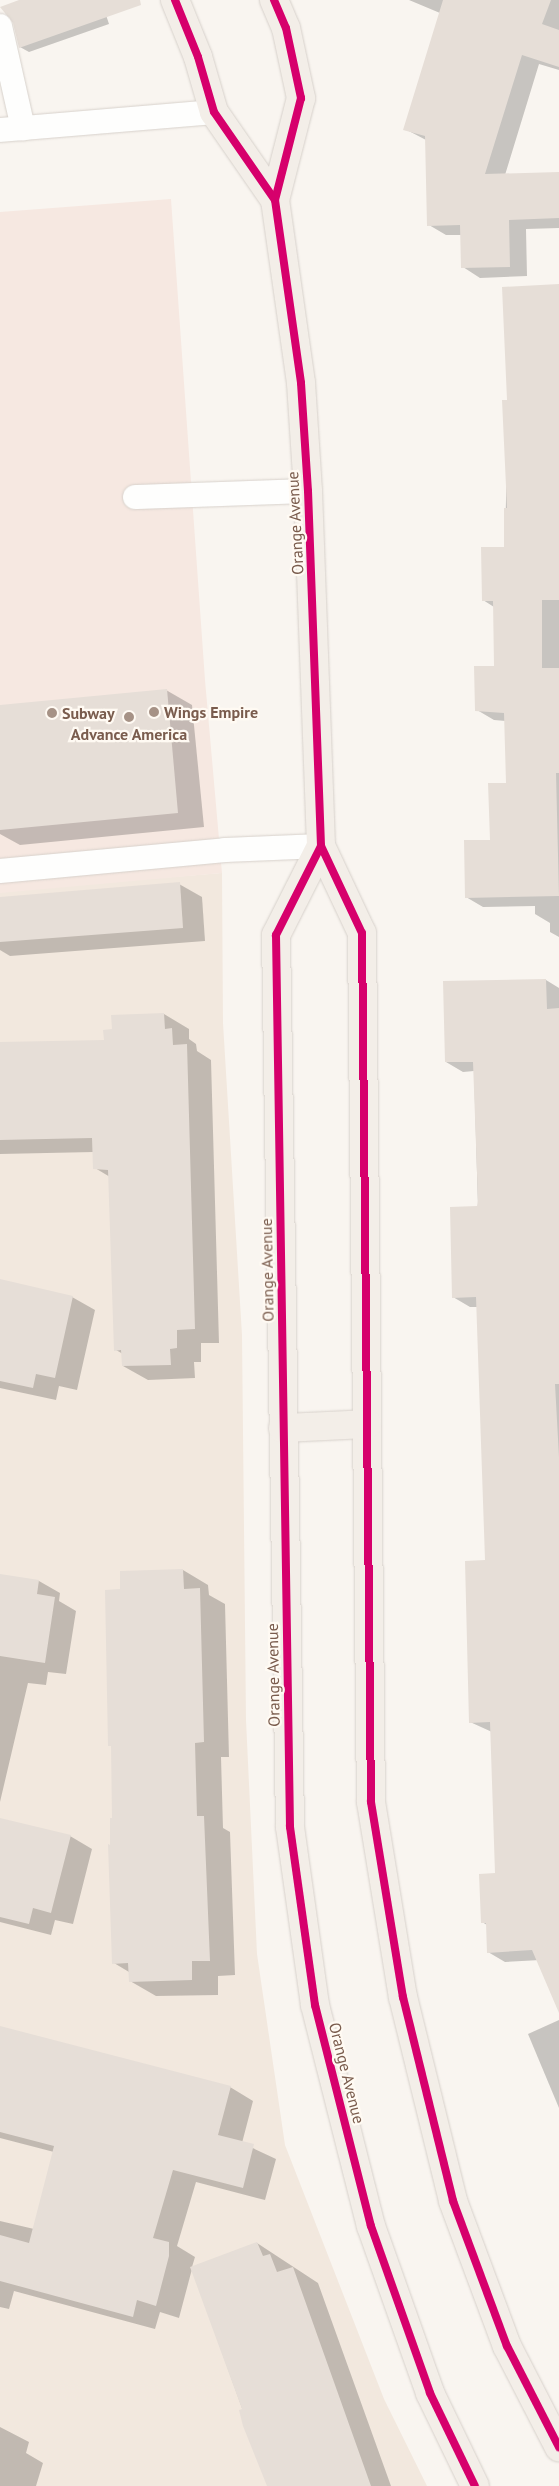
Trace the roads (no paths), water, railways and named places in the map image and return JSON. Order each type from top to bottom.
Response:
[{"type":"main road","name":"Orange Avenue","points":[[175,0],[198,57],[214,112],[275,200]]},
{"type":"main road","name":"Orange Avenue","points":[[274,0],[286,28],[301,98],[275,200],[301,383],[308,491],[321,846],[362,933],[371,1802],[403,1997],[453,2201],[507,2346],[559,2447]]},
{"type":"main road","name":"Orange Avenue","points":[[321,846],[276,935],[290,1827],[315,2005],[371,2226],[430,2393],[475,2486]]},
{"type":"main road","points":[[283,1428],[367,1424]]},
{"type":"lane","points":[[0,26],[12,129],[214,112]]},
{"type":"lane","points":[[135,497],[308,491]]},
{"type":"lane","points":[[0,872],[225,850],[321,846]]},
{"type":"place","name":"Wings Empire","points":[[154,712]]},
{"type":"place","name":"Subway","points":[[52,713]]},
{"type":"place","name":"Advance America","points":[[129,717]]}]
